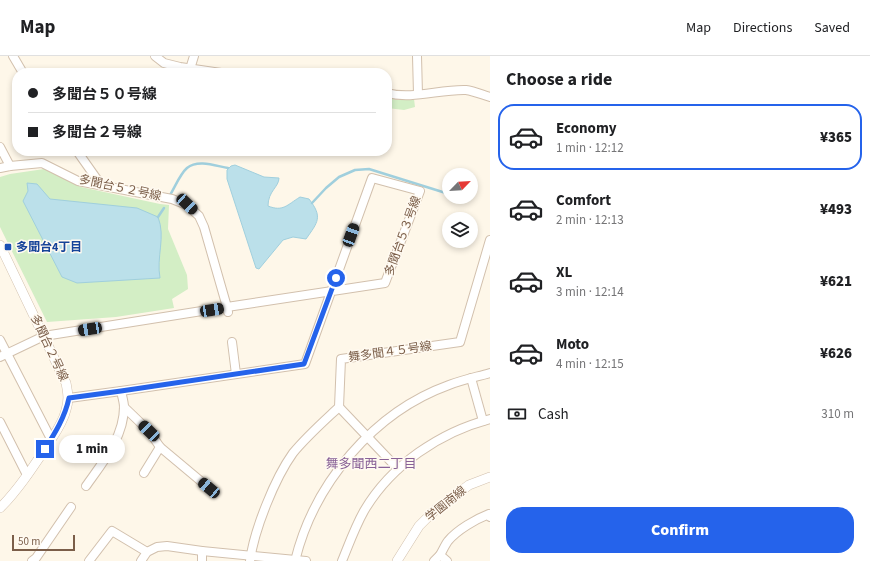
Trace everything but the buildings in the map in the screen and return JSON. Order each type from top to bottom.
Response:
[{"type":"street","points":[[13,56],[20,68]]},
{"type":"street","points":[[155,56],[164,64],[185,68]]},
{"type":"street","points":[[190,68],[194,56]]},
{"type":"street","points":[[417,56],[418,94]]},
{"type":"street","points":[[392,95],[468,90],[490,97]]},
{"type":"street","points":[[0,147],[10,166]]},
{"type":"street","points":[[81,156],[101,185]]},
{"type":"street","name":"多聞台５２号線","points":[[0,168],[42,163],[78,181],[172,199],[187,204],[199,216],[204,228],[228,310]]},
{"type":"street","name":"多聞台５３号線","points":[[372,178],[420,191],[386,283],[331,292],[372,178]]},
{"type":"street","name":"舞多聞４５号線","points":[[339,407],[341,359],[460,342],[490,240]]},
{"type":"street","name":"多聞台２号線","points":[[0,245],[66,383],[69,398],[66,411],[51,439],[8,500],[0,507]]},
{"type":"street","points":[[3,356],[44,336],[228,310],[331,292]]},
{"type":"street","points":[[69,398],[304,364],[331,292]]},
{"type":"street","points":[[0,340],[3,356],[51,439]]},
{"type":"street","points":[[232,342],[236,374]]},
{"type":"street","points":[[296,560],[308,522],[321,495],[335,473],[367,436],[412,403],[448,385],[490,373]]},
{"type":"street","points":[[342,561],[352,535],[365,510],[377,492],[398,469],[419,451],[451,433],[486,420],[471,378]]},
{"type":"street","points":[[86,486],[108,454],[120,431],[124,407],[121,391]]},
{"type":"street","points":[[124,407],[149,431],[160,447],[209,488]]},
{"type":"street","points":[[250,558],[259,525],[269,497],[293,454],[313,431],[339,407],[398,469]]},
{"type":"street","points":[[0,422],[26,475]]},
{"type":"street","points":[[144,474],[160,447]]},
{"type":"street","name":"学園南線","points":[[397,561],[419,526],[435,510],[469,485],[490,477]]},
{"type":"street","points":[[32,561],[36,558],[71,507]]},
{"type":"street","points":[[447,561],[437,558],[449,540],[474,521],[490,515]]},
{"type":"street","points":[[89,561],[112,531],[147,552]]},
{"type":"street","points":[[141,561],[147,552],[157,547],[166,546],[250,558],[306,561]]},
{"type":"street","points":[[202,551],[202,561]]},
{"type":"green space","points":[[392,99],[414,99],[415,107],[404,110],[392,109]]},
{"type":"green space","points":[[44,169],[81,187],[169,205],[168,229],[187,275],[188,289],[172,299],[174,308],[116,317],[47,322],[0,227],[0,177]]},
{"type":"water","points":[[235,165],[264,177],[279,178],[279,181],[271,193],[268,206],[273,208],[285,207],[300,197],[309,199],[316,210],[316,224],[306,239],[293,237],[283,240],[259,269],[256,268],[227,179],[227,170],[231,166]]},
{"type":"water","points":[[27,183],[37,184],[50,199],[137,208],[158,217],[161,232],[159,262],[160,278],[77,283],[62,277],[23,201],[28,191]]},
{"type":"waterway","points":[[170,195],[182,174],[191,165],[207,164],[228,168]]},
{"type":"waterway","points":[[312,203],[339,177],[355,170],[369,169],[442,192]]},
{"type":"waterway","points":[[158,217],[164,208]]},
{"type":"place","name":"多聞台4丁目","points":[[8,247]]},
{"type":"district","name":"舞多聞西二丁目","points":[[371,464]]},
{"type":"route","points":[[45,449],[55,434],[66,411],[69,398],[304,364],[336,278]]}]
